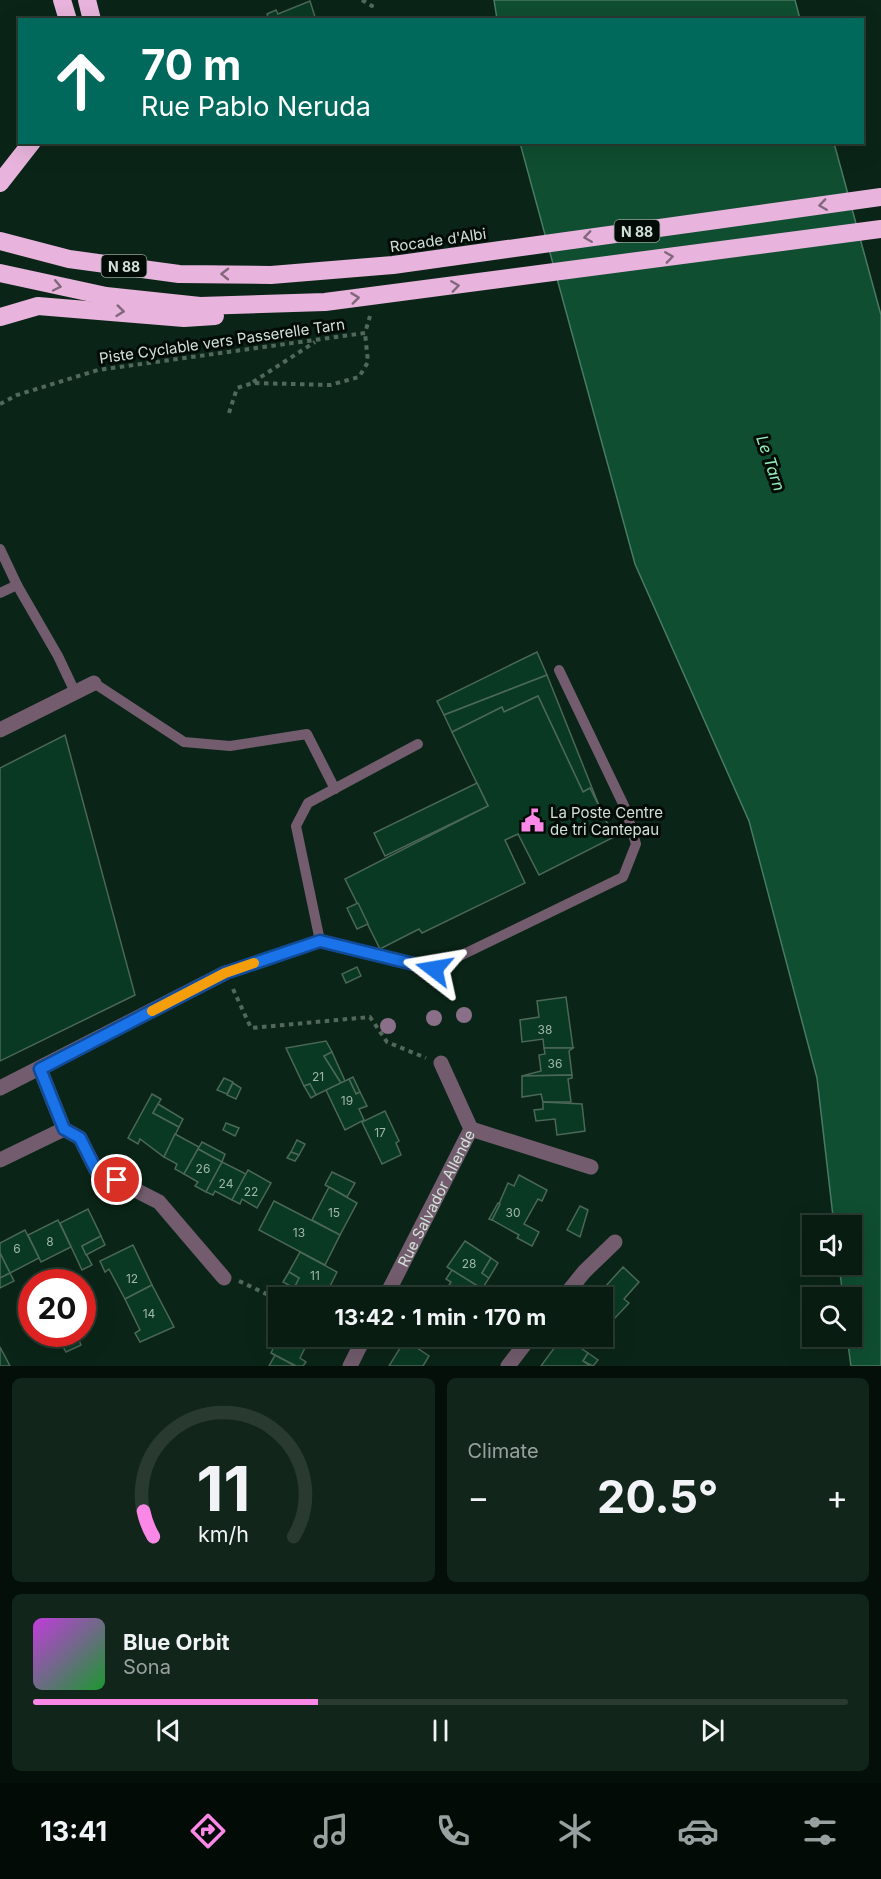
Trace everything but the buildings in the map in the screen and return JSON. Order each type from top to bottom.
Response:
[{"type":"highway","points":[[62,0],[67,18]]},
{"type":"highway","points":[[87,0],[92,18]]},
{"type":"highway","points":[[0,183],[30,144]]},
{"type":"highway","name":"Rocade d'Albi","points":[[8,240],[69,259],[179,274],[271,275],[393,265],[881,196]]},
{"type":"highway","name":"N 88","points":[[0,273],[106,296],[200,306],[325,302],[881,229]]},
{"type":"highway","points":[[0,317],[38,306],[184,318],[246,314],[325,302]]},
{"type":"street","points":[[0,730],[94,683]]},
{"type":"street","points":[[0,1088],[225,973]]},
{"type":"street","name":"Rue Salvador Allende","points":[[391,1287],[471,1129],[441,1063]]},
{"type":"street","points":[[40,1069],[64,1129],[80,1138],[96,1170],[159,1202],[224,1278]]},
{"type":"street","points":[[0,1160],[64,1129]]},
{"type":"street","points":[[471,1129],[591,1167]]},
{"type":"street","points":[[572,1287],[615,1242]]},
{"type":"street","points":[[350,1366],[360,1347]]},
{"type":"street","points":[[508,1366],[523,1347]]},
{"type":"lane","points":[[0,549],[75,692]]},
{"type":"lane","points":[[0,593],[17,585]]},
{"type":"lane","points":[[225,973],[320,941],[434,969],[623,877],[636,844],[626,810],[559,669]]},
{"type":"lane","points":[[94,683],[184,742],[230,746],[306,734],[335,789]]},
{"type":"lane","points":[[320,941],[296,826],[308,803],[418,744]]},
{"type":"path","points":[[362,0],[372,6],[373,0]]},
{"type":"path","name":"Piste Cyclable vers Passerelle Tarn","points":[[0,404],[17,395],[99,370],[365,333],[372,309]]},
{"type":"path","points":[[253,382],[330,384],[359,377],[368,362],[365,333]]},
{"type":"path","points":[[229,413],[237,388],[253,382],[317,340]]},
{"type":"path","points":[[225,973],[251,1028],[370,1017],[387,1042],[441,1063]]},
{"type":"path","points":[[224,1278],[245,1282],[268,1294]]},
{"type":"water","points":[[494,0],[795,0],[800,18],[497,18]]},
{"type":"water","name":"Le Tarn","points":[[520,144],[834,144],[881,315],[881,1366],[851,1366],[848,1347],[862,1347],[862,1287],[842,1287],[840,1275],[862,1275],[862,1215],[833,1215],[817,1078],[749,821],[635,564]]},
{"type":"slow traffic","points":[[152,1011],[225,973],[254,963]]},
{"type":"place","name":"La Poste Centre de tri Cantepau","points":[[532,821]]},
{"type":"route","points":[[117,1180],[96,1170],[80,1138],[64,1129],[40,1069],[225,973],[320,941],[434,969]]}]
